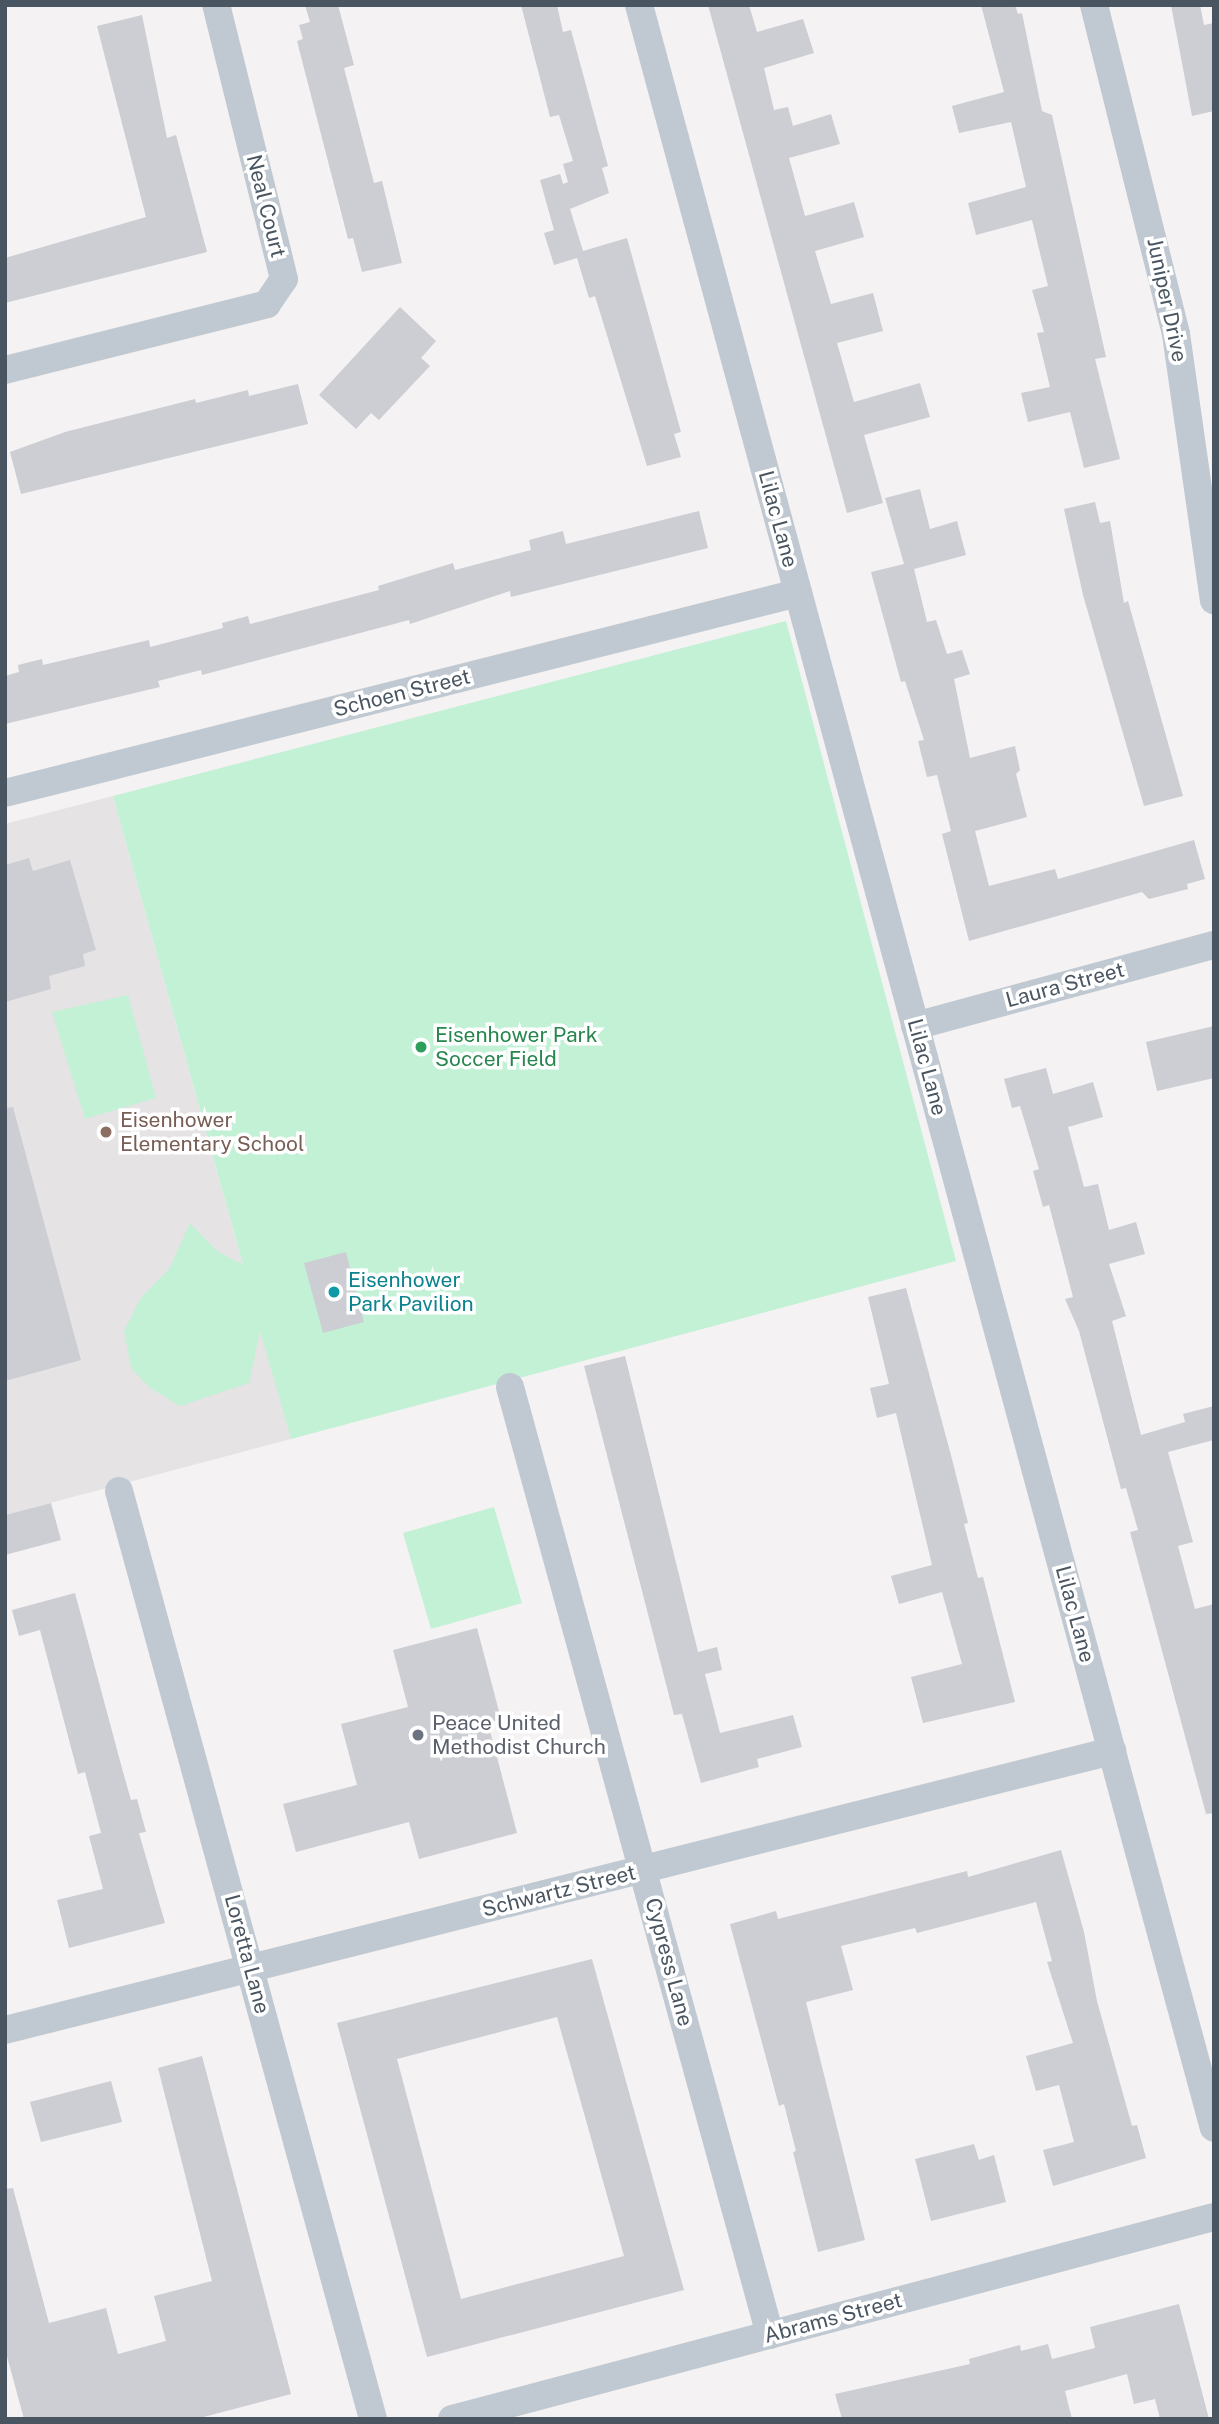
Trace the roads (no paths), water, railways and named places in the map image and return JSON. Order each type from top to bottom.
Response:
[{"type":"street","name":"Neal Court","points":[[5,370],[267,304],[284,279],[216,5]]},
{"type":"street","name":"Lilac Lane","points":[[639,5],[1214,2128]]},
{"type":"street","name":"Juniper Drive","points":[[1094,5],[1176,334],[1214,600]]},
{"type":"street","name":"Schoen Street","points":[[5,793],[798,593]]},
{"type":"street","name":"Laura Street","points":[[915,1026],[1214,945]]},
{"type":"street","name":"Cypress Lane","points":[[510,1387],[770,2335]]},
{"type":"street","name":"Loretta Lane","points":[[119,1490],[373,2419]]},
{"type":"street","name":"Schwartz Street","points":[[5,2030],[1112,1751]]},
{"type":"street","name":"Abrams Street","points":[[452,2419],[1214,2217]]},
{"type":"place","name":"Eisenhower Park Soccer Field","points":[[421,1047]]},
{"type":"place","name":"Eisenhower Elementary School","points":[[106,1132]]},
{"type":"place","name":"Eisenhower Park Pavilion","points":[[334,1292]]},
{"type":"place","name":"Peace United Methodist Church","points":[[418,1735]]}]
